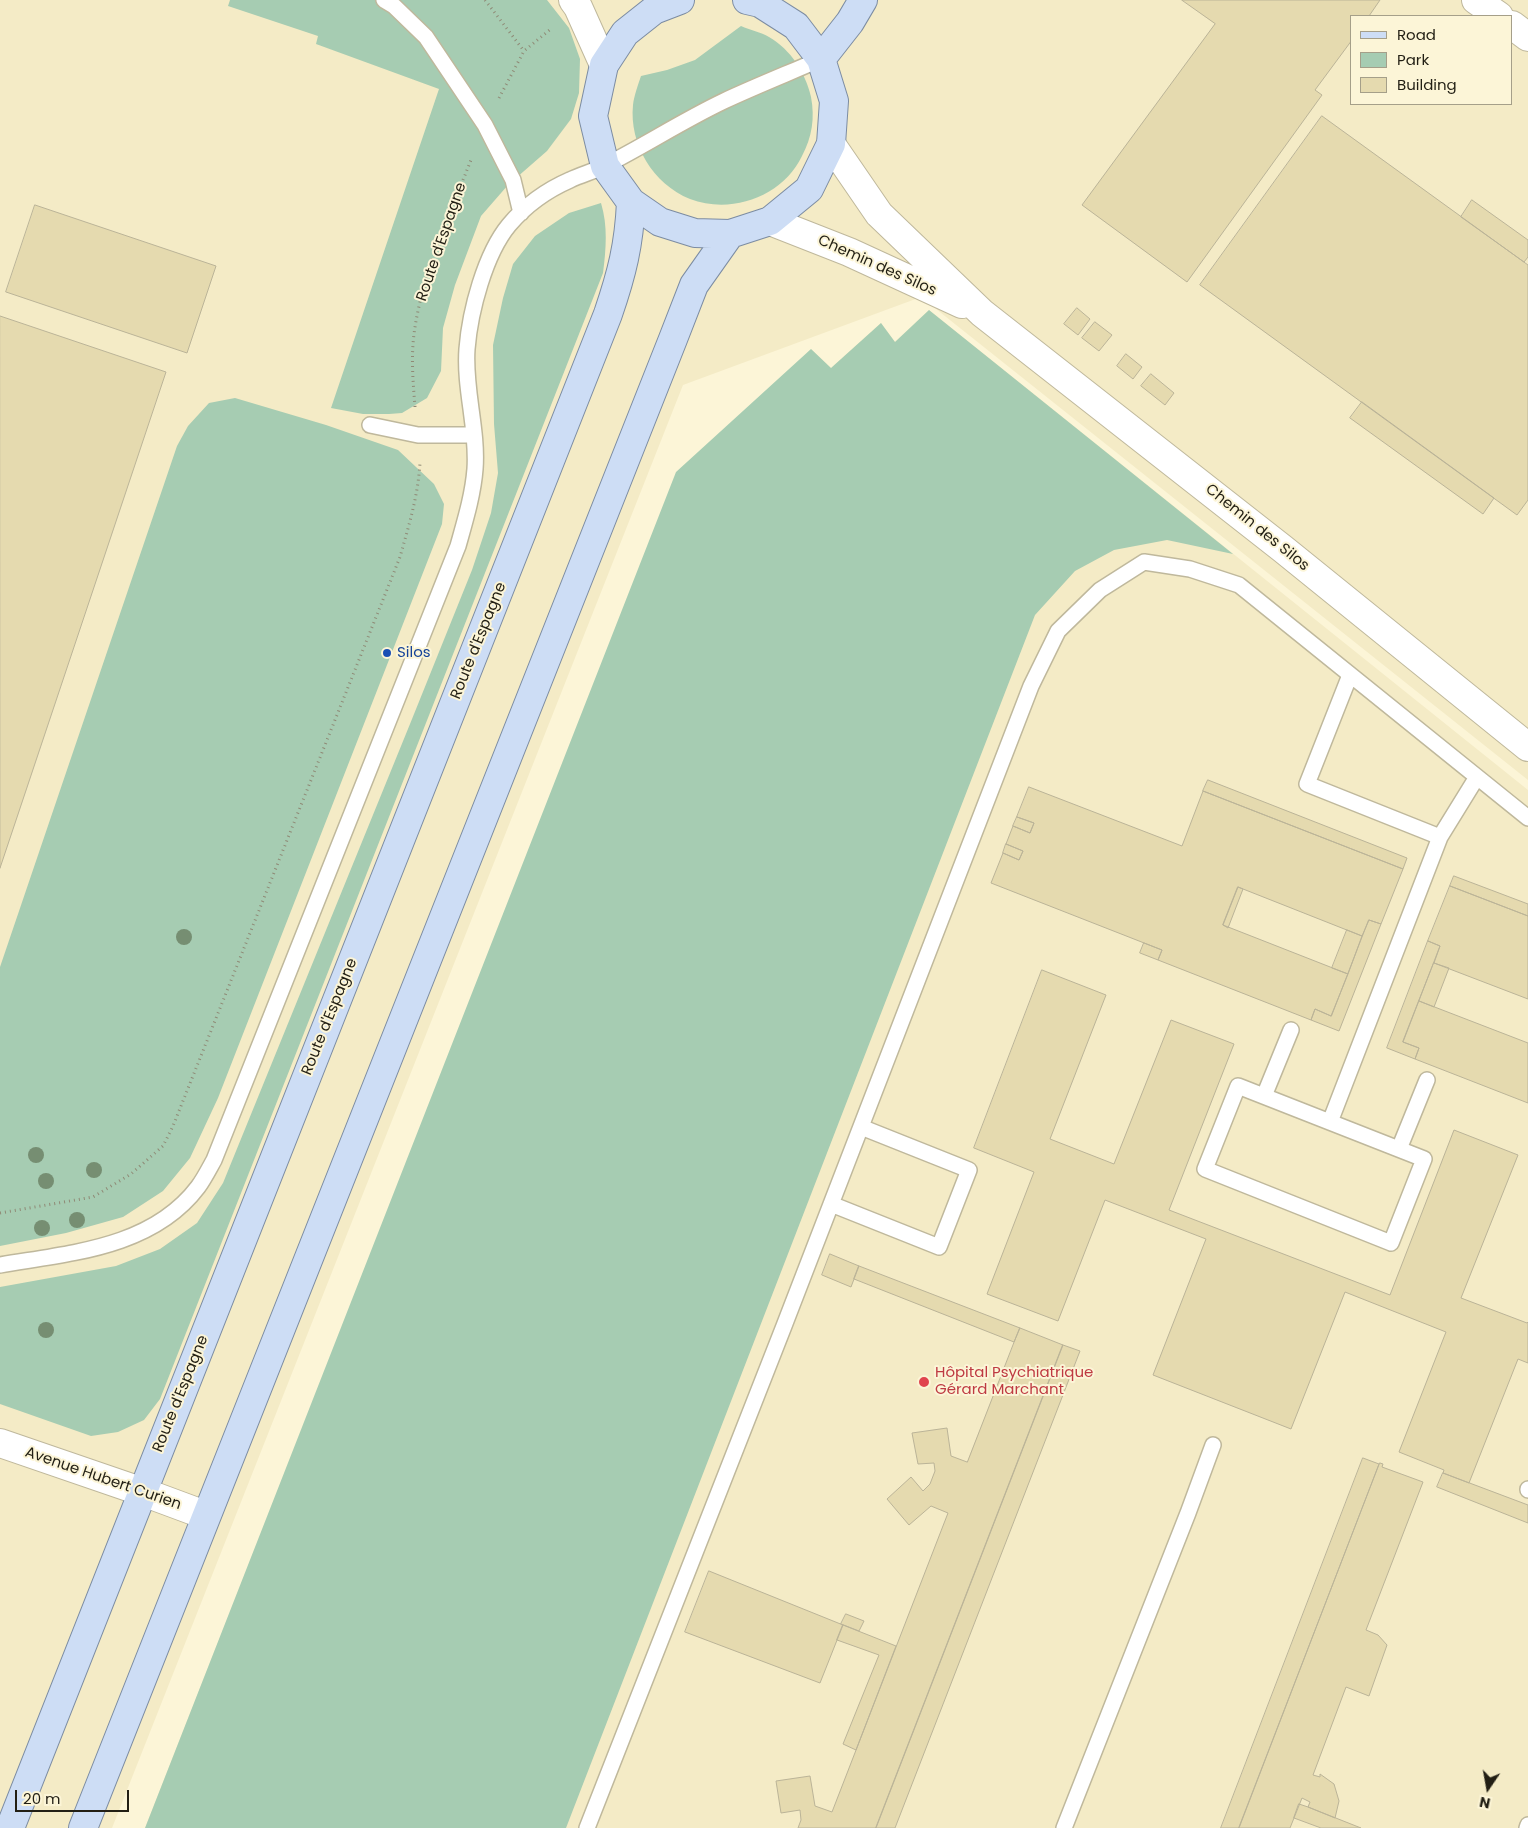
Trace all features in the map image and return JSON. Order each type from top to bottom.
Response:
[{"type":"main road","points":[[680,0],[654,10],[625,33],[604,65],[593,116],[605,166],[631,202],[660,222],[695,233],[730,234],[770,221],[809,189],[831,144],[834,101],[821,60],[796,26],[757,1]]},
{"type":"main road","points":[[821,60],[850,22],[863,0]]},
{"type":"main road","name":"Route d'Espagne","points":[[10,1828],[608,314],[625,260],[629,236],[631,202]]},
{"type":"main road","points":[[82,1828],[673,339],[684,306],[694,285],[730,234]]},
{"type":"street","points":[[573,0],[604,65]]},
{"type":"street","points":[[1476,0],[1498,15]]},
{"type":"street","points":[[1513,26],[1528,37]]},
{"type":"street","name":"Chemin des Silos","points":[[831,144],[879,214],[982,313],[1284,549],[1528,747]]},
{"type":"street","name":"Chemin des Silos","points":[[770,221],[849,252],[982,313]]},
{"type":"street","name":"Avenue Hubert Curien","points":[[0,1443],[205,1515]]},
{"type":"lane","points":[[384,0],[394,6],[426,37],[485,125],[514,180],[520,213]]},
{"type":"lane","points":[[0,1265],[107,1246],[153,1226],[176,1210],[193,1193],[214,1160],[458,546],[475,468],[467,375],[467,349],[473,307],[487,267],[508,226],[520,213],[551,190],[605,166],[724,101],[821,60]]},
{"type":"lane","points":[[370,425],[418,435],[473,435]]},
{"type":"lane","points":[[587,1828],[862,1127],[1031,686],[1058,631],[1100,590],[1144,562],[1190,569],[1239,585],[1528,818]]},
{"type":"lane","points":[[1350,675],[1307,784],[1440,837]]},
{"type":"lane","points":[[1330,1122],[1440,837],[1477,777]]},
{"type":"lane","points":[[1264,1096],[1291,1030]]},
{"type":"lane","points":[[1399,1149],[1427,1080]]},
{"type":"lane","points":[[1238,1086],[1330,1122],[1424,1158],[1391,1243],[1205,1170],[1238,1086]]},
{"type":"lane","points":[[832,1204],[939,1246],[969,1170],[862,1127]]},
{"type":"lane","points":[[1064,1828],[1213,1445]]},
{"type":"path","name":"Route d'Espagne","points":[[0,1213],[93,1196],[131,1174],[163,1146],[174,1126],[400,557],[414,509],[419,487],[421,453],[412,372],[414,334],[419,308],[436,250],[485,125],[524,51],[484,0]]},
{"type":"shaded area","points":[[0,0],[1528,0],[1528,780],[921,297],[683,385],[112,1828],[0,1828]]},
{"type":"shaded area","name":"Hôpital Psychiatrique Gérard Marchant","points":[[929,310],[1528,790],[1528,1828],[145,1828],[496,936],[811,349],[831,368],[881,323],[895,342]]},
{"type":"green space","points":[[230,0],[547,0],[569,28],[580,59],[579,93],[571,119],[547,151],[508,185],[481,216],[455,285],[443,328],[441,371],[427,398],[402,413],[363,414],[331,408],[439,89],[316,44],[318,36],[228,6]]},
{"type":"green space","points":[[741,26],[763,34],[777,42],[796,62],[805,79],[811,97],[812,127],[802,156],[782,182],[755,198],[739,203],[723,205],[706,203],[690,199],[677,192],[655,173],[646,161],[635,134],[633,120],[636,90],[641,76],[667,70],[695,60]]},
{"type":"green space","points":[[601,203],[605,220],[606,238],[603,273],[160,1399],[144,1420],[118,1432],[91,1436],[0,1404],[0,1287],[116,1266],[160,1249],[197,1223],[223,1183],[472,570],[491,513],[498,473],[494,424],[493,345],[503,298],[513,264],[535,236],[569,213]]},
{"type":"green space","points":[[929,310],[1233,554],[1167,540],[1114,550],[1075,571],[1035,615],[566,1828],[145,1828],[676,472],[811,349],[831,368],[881,323],[895,342]]},
{"type":"green space","points":[[235,398],[326,425],[398,450],[434,484],[444,504],[442,524],[218,1098],[190,1158],[163,1191],[123,1217],[66,1233],[0,1246],[0,967],[177,446],[188,426],[209,403]]},
{"type":"building","points":[[1182,0],[1380,0],[1370,15],[1350,15],[1350,43],[1315,90],[1322,95],[1187,282],[1082,205],[1215,24]]},
{"type":"building","points":[[1322,116],[1528,265],[1528,500],[1517,515],[1200,285]]},
{"type":"building","points":[[1472,200],[1528,240],[1528,257],[1524,262],[1461,217]]},
{"type":"building","points":[[35,205],[216,266],[187,353],[6,292]]},
{"type":"building","points":[[1077,308],[1090,319],[1078,335],[1064,324]]},
{"type":"building","points":[[0,316],[166,372],[0,868]]},
{"type":"building","points":[[1095,322],[1112,335],[1099,351],[1082,338]]},
{"type":"building","points":[[1126,354],[1142,367],[1133,379],[1117,366]]},
{"type":"building","points":[[1151,374],[1174,393],[1165,405],[1141,386]]},
{"type":"building","points":[[1362,402],[1494,498],[1483,514],[1350,418]]},
{"type":"building","points":[[1208,780],[1407,858],[1403,869],[1203,791]]},
{"type":"building","points":[[1029,787],[1182,846],[1203,791],[1403,869],[1381,924],[1369,920],[1362,936],[1238,887],[1223,925],[1348,974],[1331,1016],[1315,1009],[1311,1020],[1158,960],[1162,950],[991,883],[1003,853],[1019,860],[1023,851],[1006,844],[1013,826],[1030,833],[1034,823],[1017,817]]},
{"type":"building","points":[[1017,817],[1034,823],[1030,833],[1013,826]]},
{"type":"building","points":[[1006,844],[1023,851],[1019,860],[1003,853]]},
{"type":"building","points":[[1454,876],[1528,904],[1528,916],[1450,886]]},
{"type":"building","points":[[1450,886],[1528,916],[1528,999],[1434,963],[1440,946],[1428,941]]},
{"type":"building","points":[[1238,887],[1243,889],[1228,928],[1223,925]]},
{"type":"building","points":[[1369,920],[1381,924],[1339,1031],[1311,1020],[1315,1009],[1331,1016]]},
{"type":"building","points":[[1347,930],[1362,936],[1348,974],[1332,968]]},
{"type":"building","points":[[1428,941],[1440,946],[1403,1042],[1419,1048],[1415,1059],[1387,1048]]},
{"type":"building","points":[[1144,943],[1162,950],[1158,960],[1140,953]]},
{"type":"building","points":[[1434,963],[1449,968],[1434,1007],[1419,1001]]},
{"type":"building","points":[[1042,970],[1106,995],[1050,1139],[1114,1164],[1171,1020],[1234,1044],[1169,1210],[1390,1295],[1454,1130],[1518,1155],[1461,1298],[1528,1322],[1528,1363],[1518,1359],[1469,1483],[1443,1473],[1444,1470],[1399,1452],[1446,1332],[1345,1292],[1291,1429],[1153,1375],[1206,1239],[1105,1200],[1058,1321],[987,1294],[1034,1172],[974,1148]]},
{"type":"building","points":[[1419,1001],[1528,1043],[1528,1103],[1415,1059],[1419,1048],[1403,1042]]},
{"type":"building","points":[[830,1254],[859,1266],[851,1287],[822,1275]]},
{"type":"building","points":[[859,1266],[1020,1328],[1014,1342],[854,1279]]},
{"type":"building","points":[[1020,1328],[1063,1345],[876,1828],[798,1828],[801,1820],[800,1810],[781,1813],[776,1781],[810,1776],[815,1806],[832,1812],[948,1513],[931,1506],[909,1525],[887,1499],[911,1477],[923,1491],[930,1484],[935,1471],[934,1463],[918,1464],[912,1433],[947,1428],[951,1456],[967,1462]]},
{"type":"building","points":[[1063,1345],[1080,1351],[895,1828],[876,1828]]},
{"type":"building","points":[[1363,1458],[1379,1464],[1239,1828],[1221,1828]]},
{"type":"building","points":[[1380,1463],[1383,1464],[1382,1467],[1423,1482],[1366,1630],[1378,1635],[1387,1645],[1369,1696],[1346,1687],[1313,1775],[1320,1777],[1320,1774],[1334,1784],[1339,1801],[1335,1818],[1308,1807],[1310,1802],[1302,1798],[1290,1828],[1239,1828]]},
{"type":"building","points":[[1443,1473],[1528,1505],[1528,1523],[1437,1487]]},
{"type":"building","points":[[709,1571],[843,1625],[820,1683],[685,1632]]},
{"type":"building","points":[[846,1614],[864,1621],[859,1631],[841,1624]]},
{"type":"building","points":[[843,1625],[896,1646],[856,1750],[843,1744],[879,1655],[837,1640]]},
{"type":"building","points":[[1299,1804],[1361,1828],[1321,1828],[1294,1818]]},
{"type":"place","name":"Silos","points":[[387,653]]},
{"type":"place","name":"Hôpital Psychiatrique Gérard Marchant","points":[[924,1382]]}]
